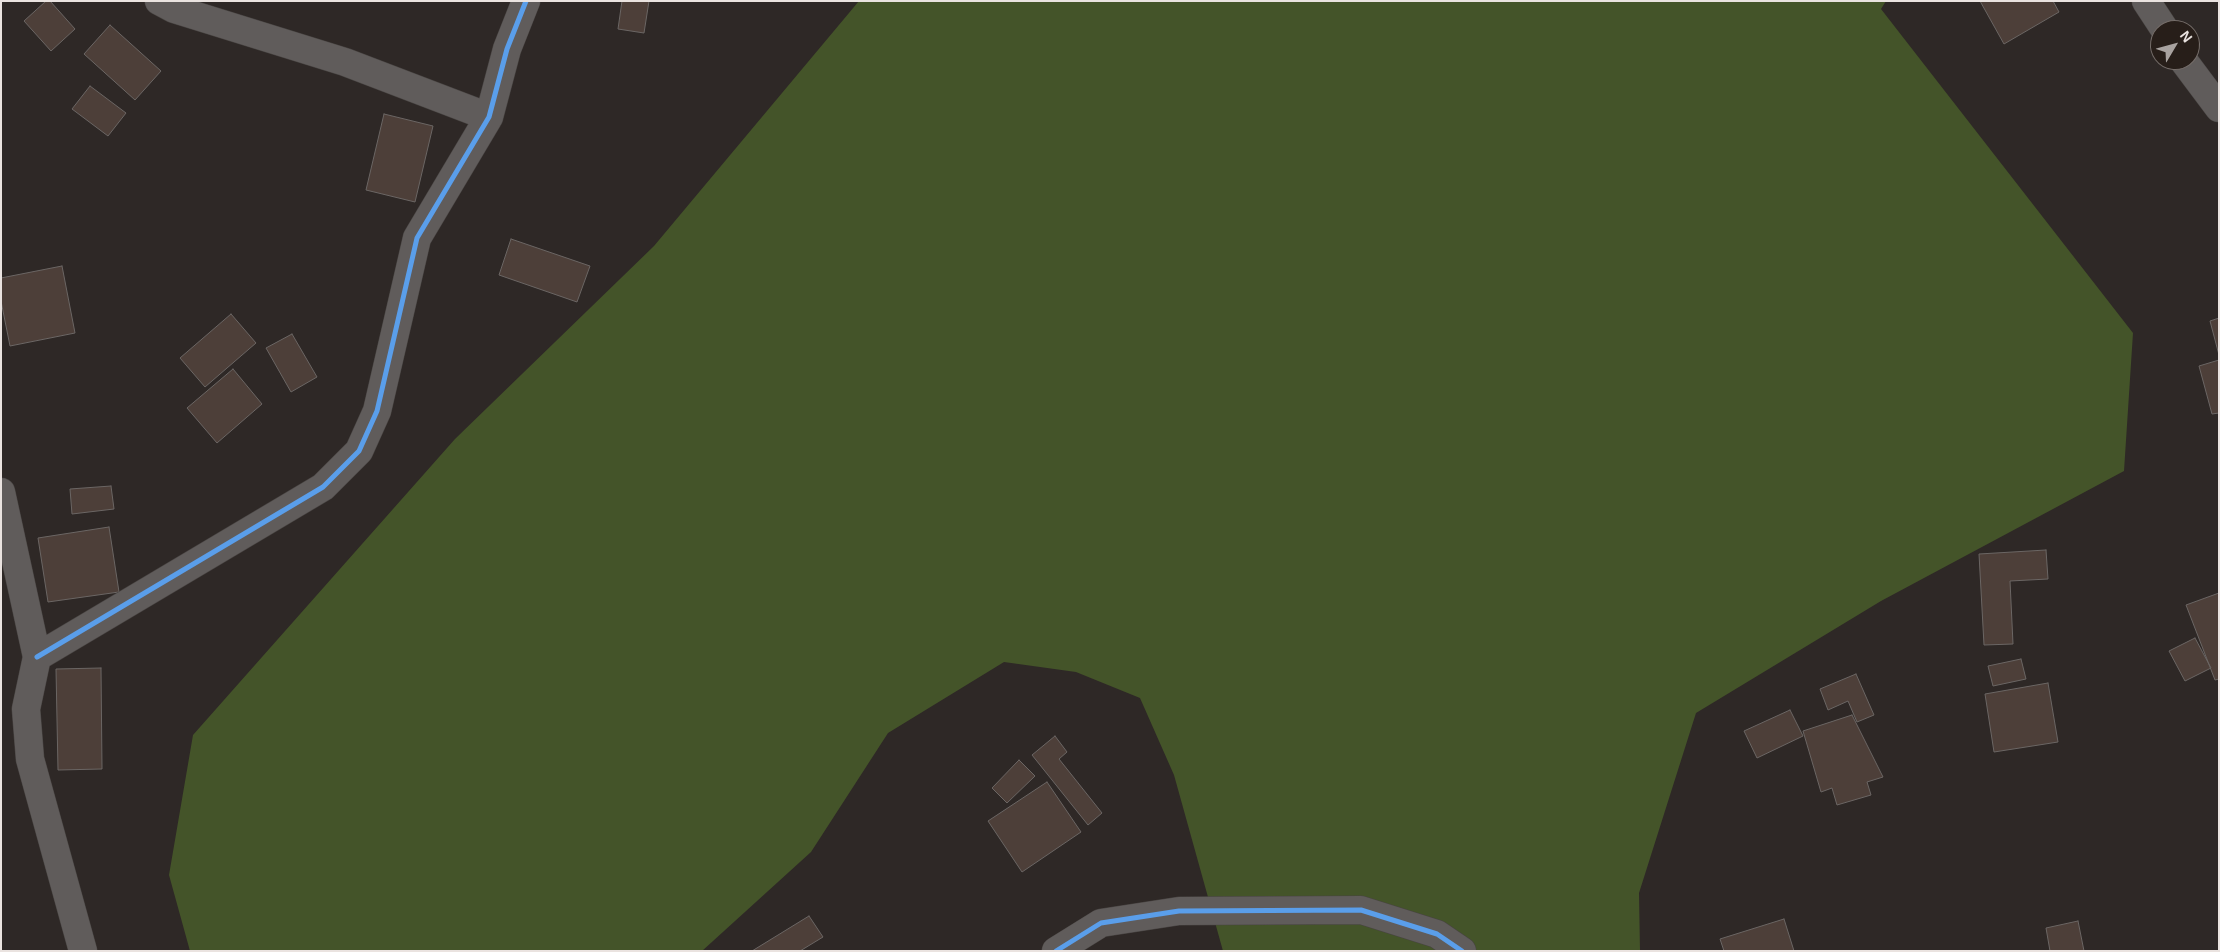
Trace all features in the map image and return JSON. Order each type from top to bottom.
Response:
[{"type":"street","points":[[158,1],[174,9],[345,62],[489,117]]},
{"type":"street","points":[[37,657],[323,487],[359,450],[377,410],[417,238],[489,117],[507,49],[526,1]]},
{"type":"street","points":[[2146,1],[2158,20]]},
{"type":"street","points":[[2190,70],[2219,108]]},
{"type":"street","points":[[1,492],[37,657],[26,709],[30,759],[83,951]]},
{"type":"street","points":[[1056,951],[1101,923],[1179,911],[1342,910],[1361,910],[1437,934],[1462,951]]},
{"type":"green space","points":[[859,1],[1886,1],[1881,9],[2133,333],[2124,471],[1881,601],[1696,713],[1639,893],[1640,951],[1223,951],[1174,775],[1140,698],[1076,672],[1004,662],[888,733],[811,852],[702,951],[190,951],[169,875],[193,735],[455,439],[654,246]]},
{"type":"building","points":[[46,1],[50,1],[75,29],[51,51],[24,21]]},
{"type":"building","points":[[622,1],[649,1],[644,33],[618,29]]},
{"type":"building","points":[[1980,1],[2053,1],[2059,12],[2004,44]]},
{"type":"building","points":[[110,25],[161,71],[135,100],[84,54]]},
{"type":"building","points":[[90,86],[126,113],[108,136],[72,109]]},
{"type":"building","points":[[384,114],[433,126],[415,202],[366,190]]},
{"type":"building","points":[[511,239],[590,266],[577,302],[499,275]]},
{"type":"building","points":[[62,266],[75,333],[10,346],[1,301],[1,278]]},
{"type":"building","points":[[231,314],[256,343],[205,387],[180,358]]},
{"type":"building","points":[[2219,318],[2219,355],[2210,321]]},
{"type":"building","points":[[292,334],[317,377],[291,392],[266,348]]},
{"type":"building","points":[[2219,360],[2219,413],[2212,414],[2199,366]]},
{"type":"building","points":[[233,369],[262,404],[217,443],[187,408]]},
{"type":"building","points":[[111,486],[114,509],[72,514],[70,489]]},
{"type":"building","points":[[109,527],[119,592],[48,602],[38,538]]},
{"type":"building","points":[[2046,550],[2048,579],[2010,581],[2013,644],[1984,645],[1979,554]]},
{"type":"building","points":[[2219,593],[2219,679],[2215,680],[2186,605]]},
{"type":"building","points":[[2195,638],[2211,668],[2185,681],[2169,651]]},
{"type":"building","points":[[2021,659],[2026,679],[1993,686],[1988,666]]},
{"type":"building","points":[[101,668],[102,769],[58,770],[56,669]]},
{"type":"building","points":[[1856,674],[1874,715],[1857,722],[1848,701],[1828,710],[1820,689]]},
{"type":"building","points":[[2048,683],[2058,742],[1994,752],[1985,694]]},
{"type":"building","points":[[1790,710],[1803,736],[1757,758],[1744,731]]},
{"type":"building","points":[[1852,715],[1883,777],[1867,782],[1871,795],[1837,805],[1832,788],[1821,792],[1803,731]]},
{"type":"building","points":[[1055,736],[1067,752],[1059,759],[1102,813],[1088,825],[1032,755]]},
{"type":"building","points":[[1019,760],[1035,776],[1007,803],[992,788]]},
{"type":"building","points":[[1047,782],[1081,832],[1022,872],[988,821]]},
{"type":"building","points":[[809,916],[823,937],[800,951],[752,951]]},
{"type":"building","points":[[1784,919],[1794,951],[1724,951],[1720,939]]},
{"type":"building","points":[[2078,921],[2084,951],[2050,951],[2046,928]]},
{"type":"cycle path","points":[[37,657],[323,487],[359,451],[377,411],[417,238],[489,117],[507,49],[526,1]]},
{"type":"cycle path","points":[[1056,951],[1101,923],[1179,911],[1361,910],[1437,934],[1462,951]]}]
